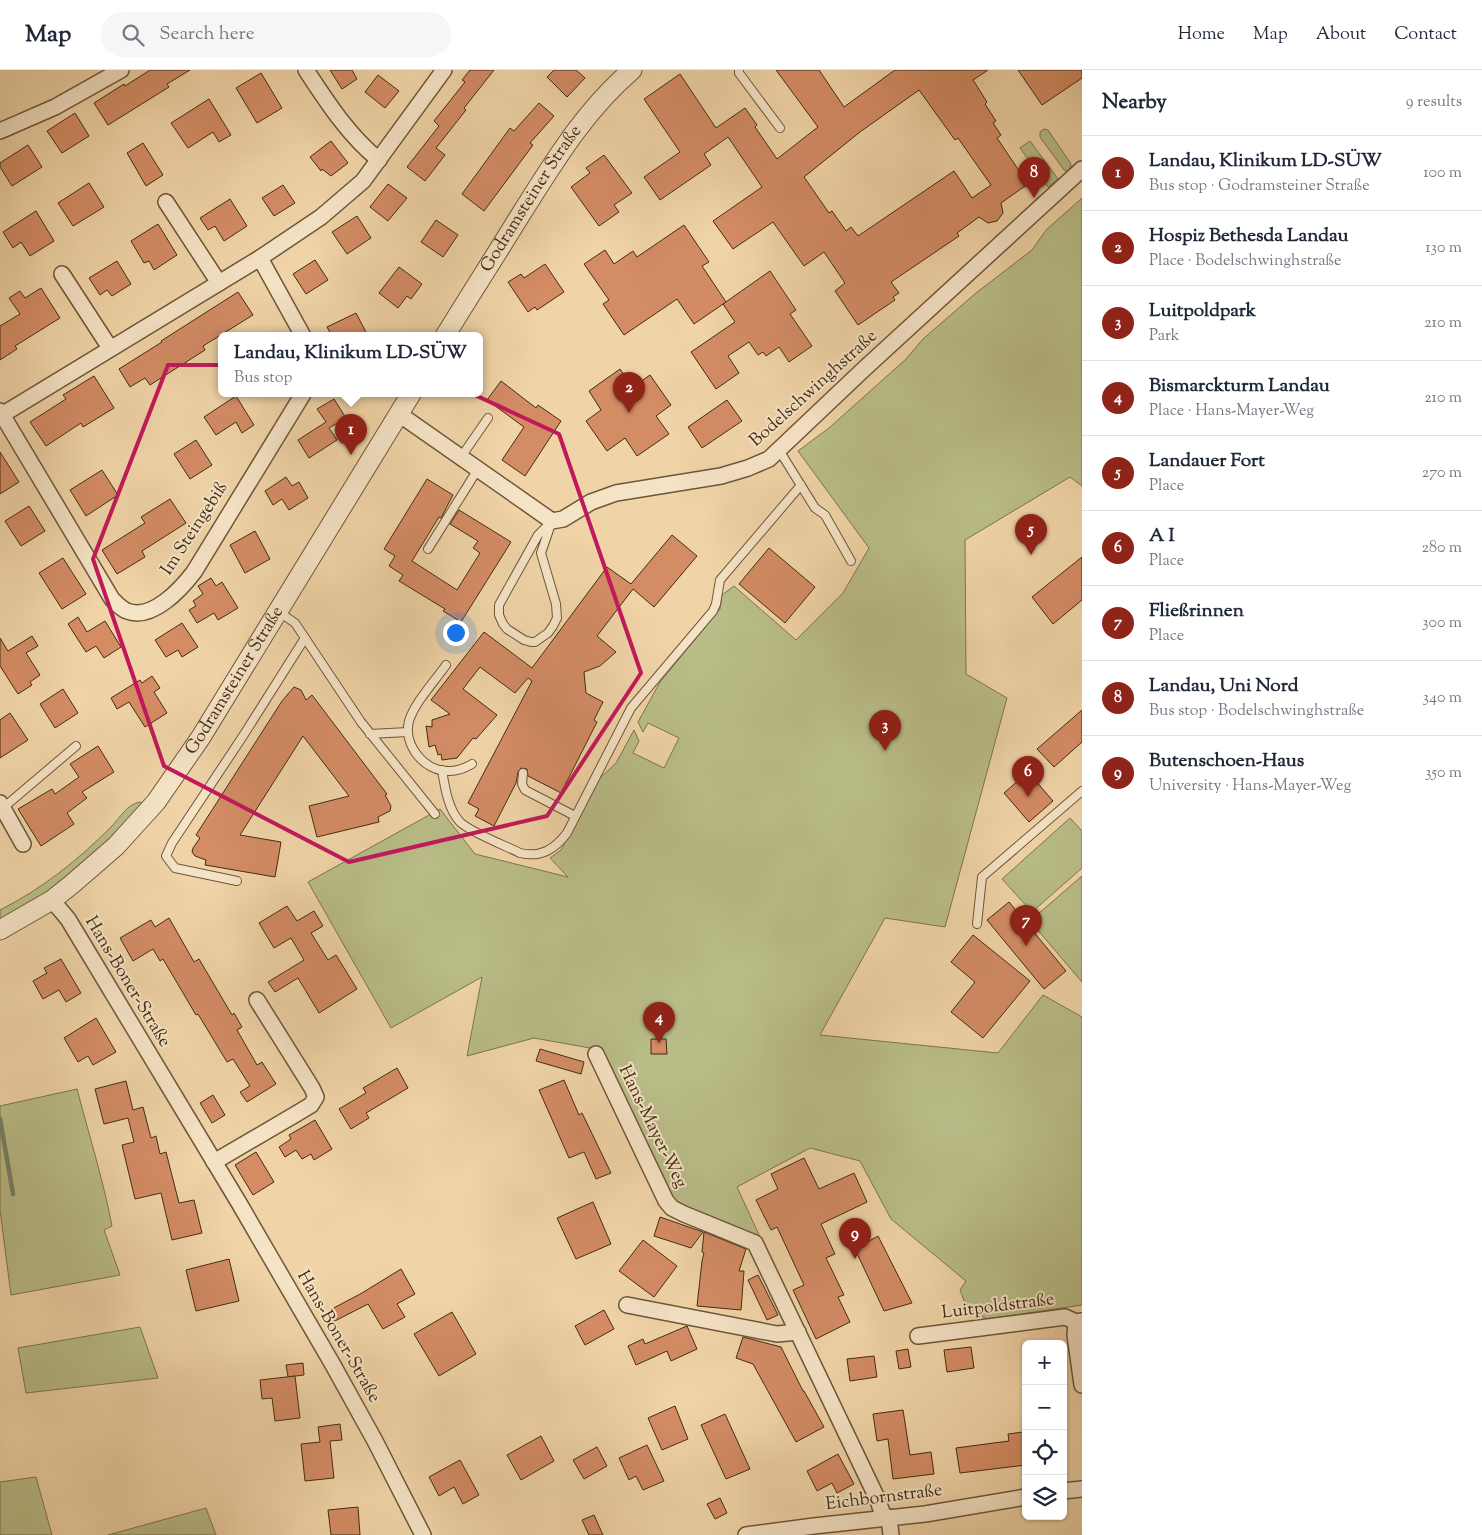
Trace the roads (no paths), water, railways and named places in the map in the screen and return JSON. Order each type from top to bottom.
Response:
[{"type":"street","points":[[0,131],[55,107],[121,70]]},
{"type":"street","points":[[306,70],[344,124],[364,147],[379,160]]},
{"type":"street","name":"Im Steingebiß","points":[[301,397],[184,586],[155,608],[138,612],[126,611],[112,599],[1,414],[260,258],[342,199],[363,180],[379,160],[444,70]]},
{"type":"street","name":"Godramsteiner Straße","points":[[447,332],[485,270],[574,133],[600,102],[632,70]]},
{"type":"street","name":"Bodelschwinghstraße","points":[[552,521],[559,521],[591,502],[616,493],[721,476],[748,468],[774,454],[1082,170]]},
{"type":"street","points":[[166,202],[219,282]]},
{"type":"street","points":[[260,258],[301,332]]},
{"type":"street","points":[[62,274],[110,348]]},
{"type":"street","name":"Godramsteiner Straße","points":[[4,928],[52,900],[116,846],[156,802],[200,737],[409,397]]},
{"type":"street","points":[[399,414],[552,521]]},
{"type":"street","points":[[1,806],[23,844]]},
{"type":"street","name":"Hans-Boner-Straße","points":[[52,900],[68,919],[333,1365],[375,1441],[423,1535]]},
{"type":"street","points":[[214,1162],[311,1105],[316,1097],[258,1000]]},
{"type":"street","name":"Hans-Mayer-Weg","points":[[596,1054],[666,1201],[672,1208],[684,1214],[755,1243],[877,1498],[891,1535]]},
{"type":"street","points":[[628,1305],[776,1334],[798,1332]]},
{"type":"street","name":"Luitpoldstraße","points":[[918,1336],[1065,1317],[1079,1322]]},
{"type":"street","points":[[1079,1322],[1075,1335],[1082,1384]]},
{"type":"street","points":[[1067,1491],[1082,1489]]},
{"type":"street","name":"Eichbornstraße","points":[[746,1535],[925,1514],[1022,1498]]},
{"type":"lane","points":[[739,70],[739,73],[780,128]]},
{"type":"lane","points":[[461,457],[488,418]]},
{"type":"lane","points":[[774,454],[801,485],[815,508],[825,515],[852,561]]},
{"type":"lane","points":[[428,549],[478,469]]},
{"type":"lane","points":[[442,770],[451,808],[465,826],[520,853],[530,855],[551,850],[567,833],[630,708],[712,611],[716,604],[720,580],[801,485]]},
{"type":"lane","points":[[552,521],[542,547],[542,559],[556,604],[557,618],[548,633],[535,642],[531,642],[524,640],[507,629],[500,620],[499,605],[538,535],[552,521]]},
{"type":"lane","points":[[525,558],[536,556],[542,559]]},
{"type":"lane","points":[[277,611],[290,619],[305,638],[370,734],[435,814]]},
{"type":"lane","points":[[237,882],[175,868],[166,856],[172,843],[244,736],[305,638]]},
{"type":"lane","points":[[446,665],[412,714],[408,732],[410,743],[419,758],[429,766],[451,771],[472,764]]},
{"type":"lane","points":[[370,734],[408,732]]},
{"type":"lane","points":[[1,806],[76,746]]},
{"type":"lane","points":[[523,773],[522,784],[525,790],[575,816]]},
{"type":"lane","points":[[976,924],[982,877],[1082,791]]},
{"type":"waterway","points":[[0,1119],[13,1194]]},
{"type":"place","name":"Landau, Uni Nord","points":[[1034,198]]},
{"type":"place","name":"Hospiz Bethesda Landau","points":[[629,413]]},
{"type":"place","name":"Landau, Klinikum LD-SÜW","points":[[351,455]]},
{"type":"place","name":"Landauer Fort","points":[[1031,555]]},
{"type":"place","name":"Luitpoldpark","points":[[885,751]]},
{"type":"place","name":"A I","points":[[1028,797]]},
{"type":"place","name":"Fließrinnen","points":[[1026,946]]},
{"type":"place","name":"Bismarckturm Landau","points":[[659,1043]]},
{"type":"place","name":"Butenschoen-Haus","points":[[855,1259]]}]
